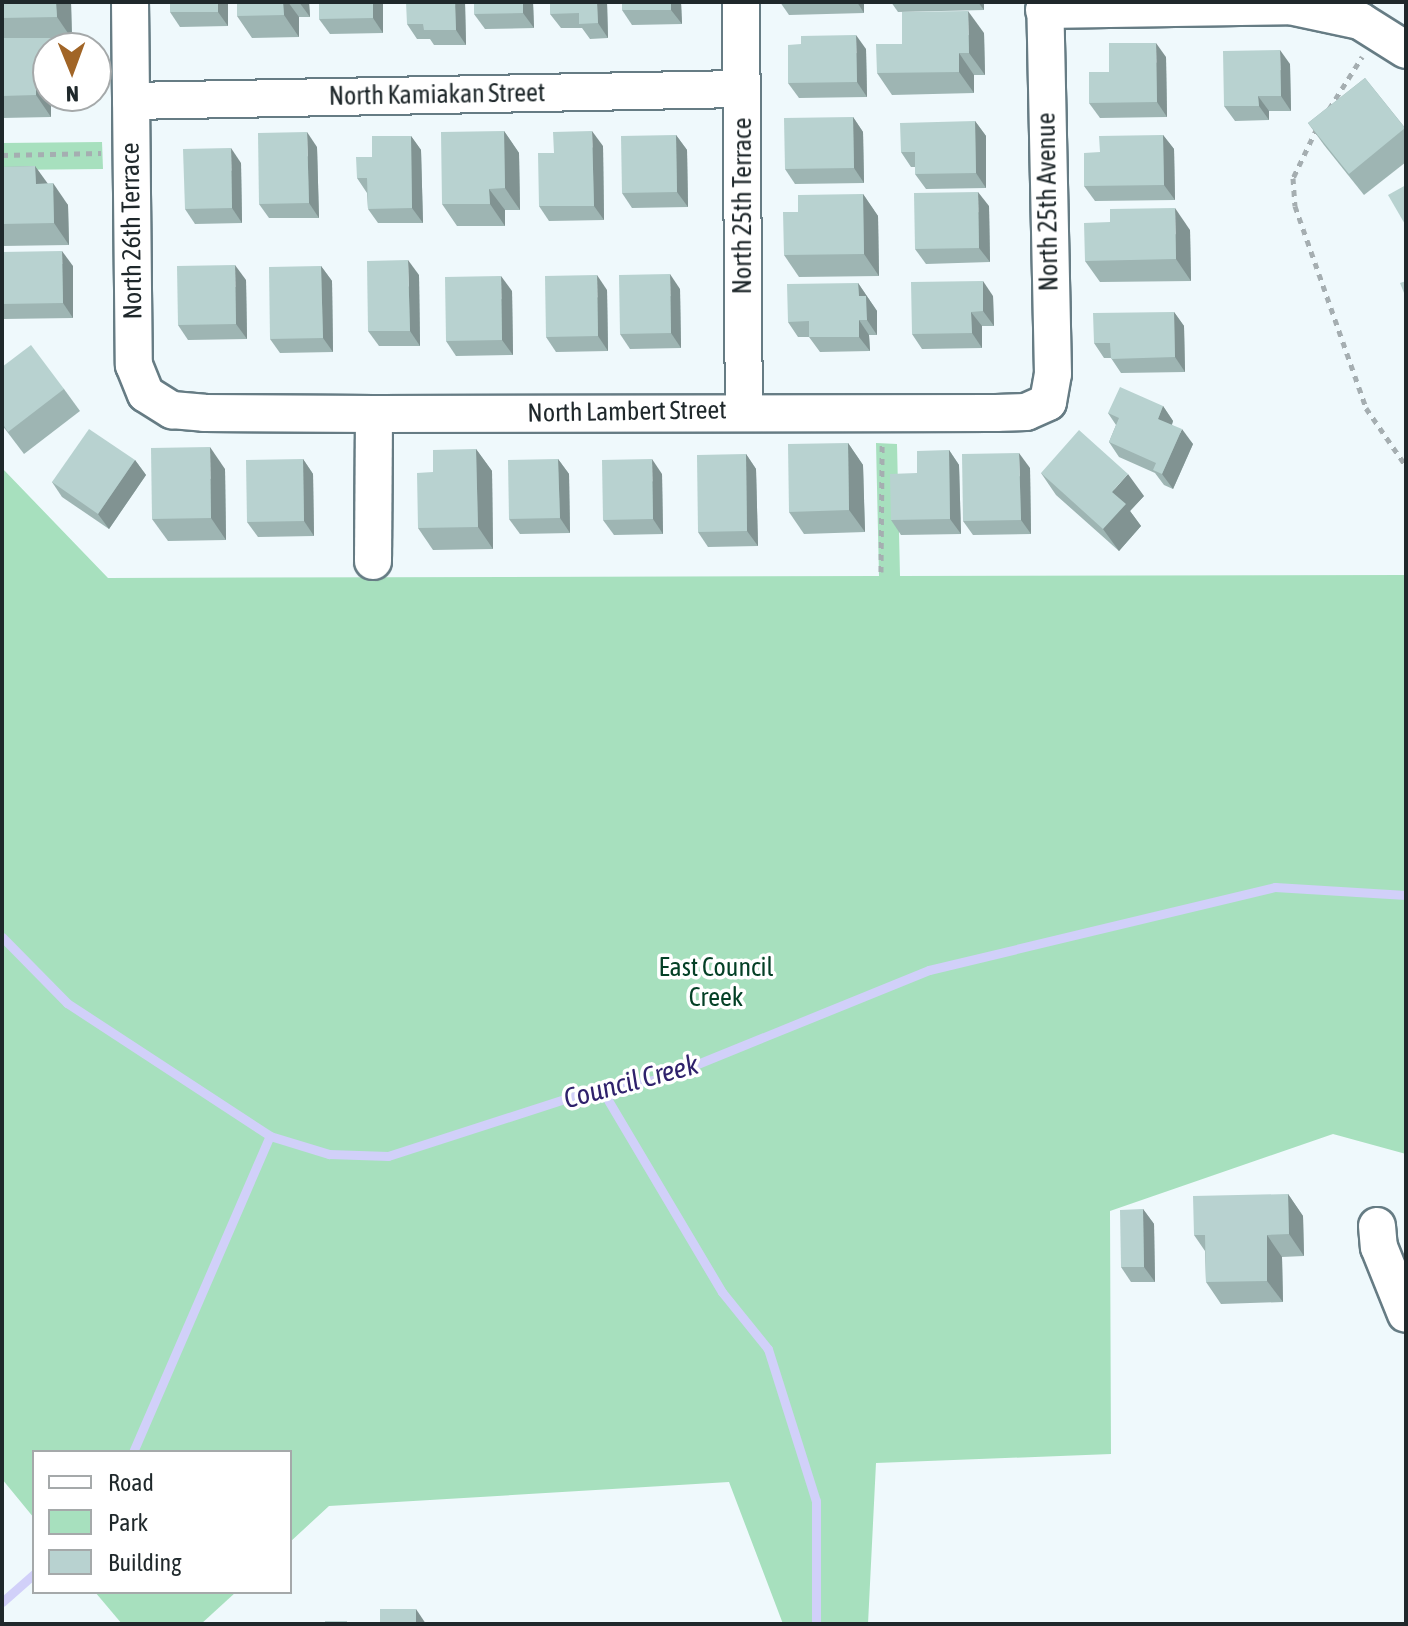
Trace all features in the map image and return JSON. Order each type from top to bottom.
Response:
[{"type":"street","name":"North 26th Terrace","points":[[130,2],[134,365],[146,394],[172,410],[204,413]]},
{"type":"street","name":"North 25th Terrace","points":[[741,2],[744,411]]},
{"type":"street","points":[[1044,6],[1289,6],[1360,21],[1406,50]]},
{"type":"street","name":"North 25th Avenue","points":[[1044,6],[1053,374],[1048,402]]},
{"type":"street","name":"North Kamiakan Street","points":[[131,101],[742,89]]},
{"type":"street","name":"North Lambert Street","points":[[204,413],[1026,412],[1048,402]]},
{"type":"street","points":[[373,561],[374,414]]},
{"type":"street","points":[[1377,1226],[1379,1247],[1406,1314]]},
{"type":"path","points":[[1367,51],[1305,149],[1293,178],[1293,195],[1366,408],[1406,466]]},
{"type":"path","points":[[2,155],[132,152]]},
{"type":"path","points":[[881,572],[882,412]]},
{"type":"green space","points":[[102,142],[103,169],[2,170],[2,143]]},
{"type":"green space","name":"East Council Creek","points":[[876,443],[897,444],[900,576],[1406,575],[1406,1154],[1333,1134],[1110,1211],[1111,1454],[876,1463],[868,1624],[783,1624],[729,1482],[329,1506],[292,1540],[292,1450],[32,1450],[32,1516],[2,1479],[2,468],[108,578],[879,576]]},
{"type":"green space","points":[[97,1594],[234,1594],[201,1624],[122,1624]]},
{"type":"building","points":[[2,2],[56,2],[57,17],[2,18]]},
{"type":"building","points":[[170,2],[218,2],[218,12],[170,12]]},
{"type":"building","points":[[237,2],[283,2],[284,15],[237,16]]},
{"type":"building","points":[[319,2],[373,2],[373,18],[319,19]]},
{"type":"building","points":[[406,2],[455,2],[456,30],[424,30],[423,24],[407,24]]},
{"type":"building","points":[[474,2],[523,2],[523,13],[474,14]]},
{"type":"building","points":[[550,2],[597,2],[598,23],[579,24],[579,13],[550,14]]},
{"type":"building","points":[[622,2],[671,2],[671,10],[622,10]]},
{"type":"building","points":[[968,11],[969,53],[959,53],[959,72],[877,73],[876,44],[902,44],[902,12]]},
{"type":"building","points":[[856,35],[857,82],[788,83],[788,45],[801,44],[801,36]]},
{"type":"building","points":[[2,38],[32,38],[32,95],[2,96]]},
{"type":"building","points":[[1109,43],[1156,43],[1157,102],[1089,103],[1089,72],[1109,72]]},
{"type":"building","points":[[1280,50],[1281,96],[1258,96],[1259,106],[1224,106],[1223,51]]},
{"type":"building","points":[[1365,78],[1405,128],[1349,174],[1308,123]]},
{"type":"building","points":[[853,117],[854,168],[785,169],[784,118]]},
{"type":"building","points":[[975,121],[976,173],[915,174],[915,152],[901,152],[900,123]]},
{"type":"building","points":[[504,131],[505,188],[489,189],[490,204],[442,204],[441,132]]},
{"type":"building","points":[[592,131],[594,206],[539,206],[538,153],[554,153],[553,132]]},
{"type":"building","points":[[307,132],[309,203],[259,204],[258,133]]},
{"type":"building","points":[[676,135],[677,192],[622,193],[621,136]]},
{"type":"building","points":[[1163,135],[1164,185],[1084,186],[1084,153],[1100,152],[1099,136]]},
{"type":"building","points":[[372,136],[411,136],[412,208],[368,209],[367,178],[357,178],[356,157],[372,157]]},
{"type":"building","points":[[231,148],[232,208],[185,209],[183,149]]},
{"type":"building","points":[[35,166],[36,184],[53,183],[54,223],[2,224],[2,167]]},
{"type":"building","points":[[1406,185],[1406,226],[1388,195]]},
{"type":"building","points":[[978,192],[979,248],[915,249],[914,193]]},
{"type":"building","points":[[863,194],[864,254],[784,255],[783,212],[798,212],[798,195]]},
{"type":"building","points":[[1175,208],[1176,259],[1085,261],[1084,223],[1110,222],[1110,209]]},
{"type":"building","points":[[62,251],[63,303],[2,304],[2,252]]},
{"type":"building","points":[[408,260],[410,331],[368,331],[367,261]]},
{"type":"building","points":[[235,265],[236,324],[178,325],[177,266]]},
{"type":"building","points":[[321,266],[323,338],[270,339],[269,267]]},
{"type":"building","points":[[670,274],[671,333],[620,334],[619,275]]},
{"type":"building","points":[[597,275],[598,336],[546,337],[545,276]]},
{"type":"building","points":[[501,276],[502,340],[446,341],[445,277]]},
{"type":"building","points":[[983,281],[983,311],[971,312],[972,333],[912,334],[911,282]]},
{"type":"building","points":[[1406,281],[1406,298],[1400,283]]},
{"type":"building","points":[[858,283],[859,296],[866,296],[867,320],[859,320],[859,337],[809,337],[809,321],[788,322],[787,284]]},
{"type":"building","points":[[1174,312],[1175,357],[1111,359],[1110,343],[1094,343],[1093,313]]},
{"type":"building","points":[[31,345],[64,389],[8,432],[2,423],[2,367]]},
{"type":"building","points":[[1120,387],[1163,406],[1158,419],[1182,429],[1162,474],[1153,470],[1156,463],[1109,442],[1119,418],[1108,413]]},
{"type":"building","points":[[89,429],[135,460],[98,514],[52,482]]},
{"type":"building","points":[[1079,430],[1128,474],[1112,492],[1126,504],[1103,529],[1041,473]]},
{"type":"building","points":[[848,443],[849,510],[789,512],[788,444]]},
{"type":"building","points":[[210,447],[211,518],[152,519],[151,448]]},
{"type":"building","points":[[476,449],[478,527],[418,528],[417,473],[433,472],[433,450]]},
{"type":"building","points":[[949,450],[950,519],[891,520],[890,474],[917,473],[917,451]]},
{"type":"building","points":[[1019,453],[1021,520],[963,521],[962,454]]},
{"type":"building","points":[[746,454],[747,531],[698,532],[697,455]]},
{"type":"building","points":[[303,459],[304,521],[247,522],[246,460]]},
{"type":"building","points":[[558,459],[560,518],[509,519],[508,460]]},
{"type":"building","points":[[652,459],[653,519],[603,520],[602,460]]},
{"type":"building","points":[[1288,1194],[1289,1234],[1267,1235],[1267,1281],[1206,1282],[1205,1235],[1194,1235],[1193,1196]]},
{"type":"building","points":[[1143,1209],[1144,1267],[1121,1267],[1120,1210]]},
{"type":"building","points":[[380,1609],[416,1609],[416,1624],[380,1624]]},
{"type":"building","points":[[325,1621],[347,1621],[347,1624],[325,1624]]},
{"type":"waterway","name":"Council Creek","points":[[2,937],[67,1003],[270,1136],[329,1154],[388,1156],[583,1093],[663,1078],[929,970],[1275,887],[1406,895]]},
{"type":"waterway","points":[[602,1090],[722,1292],[768,1349],[816,1501],[816,1624]]},
{"type":"waterway","points":[[134,1450],[270,1136]]},
{"type":"waterway","points":[[2,1602],[32,1576]]}]
